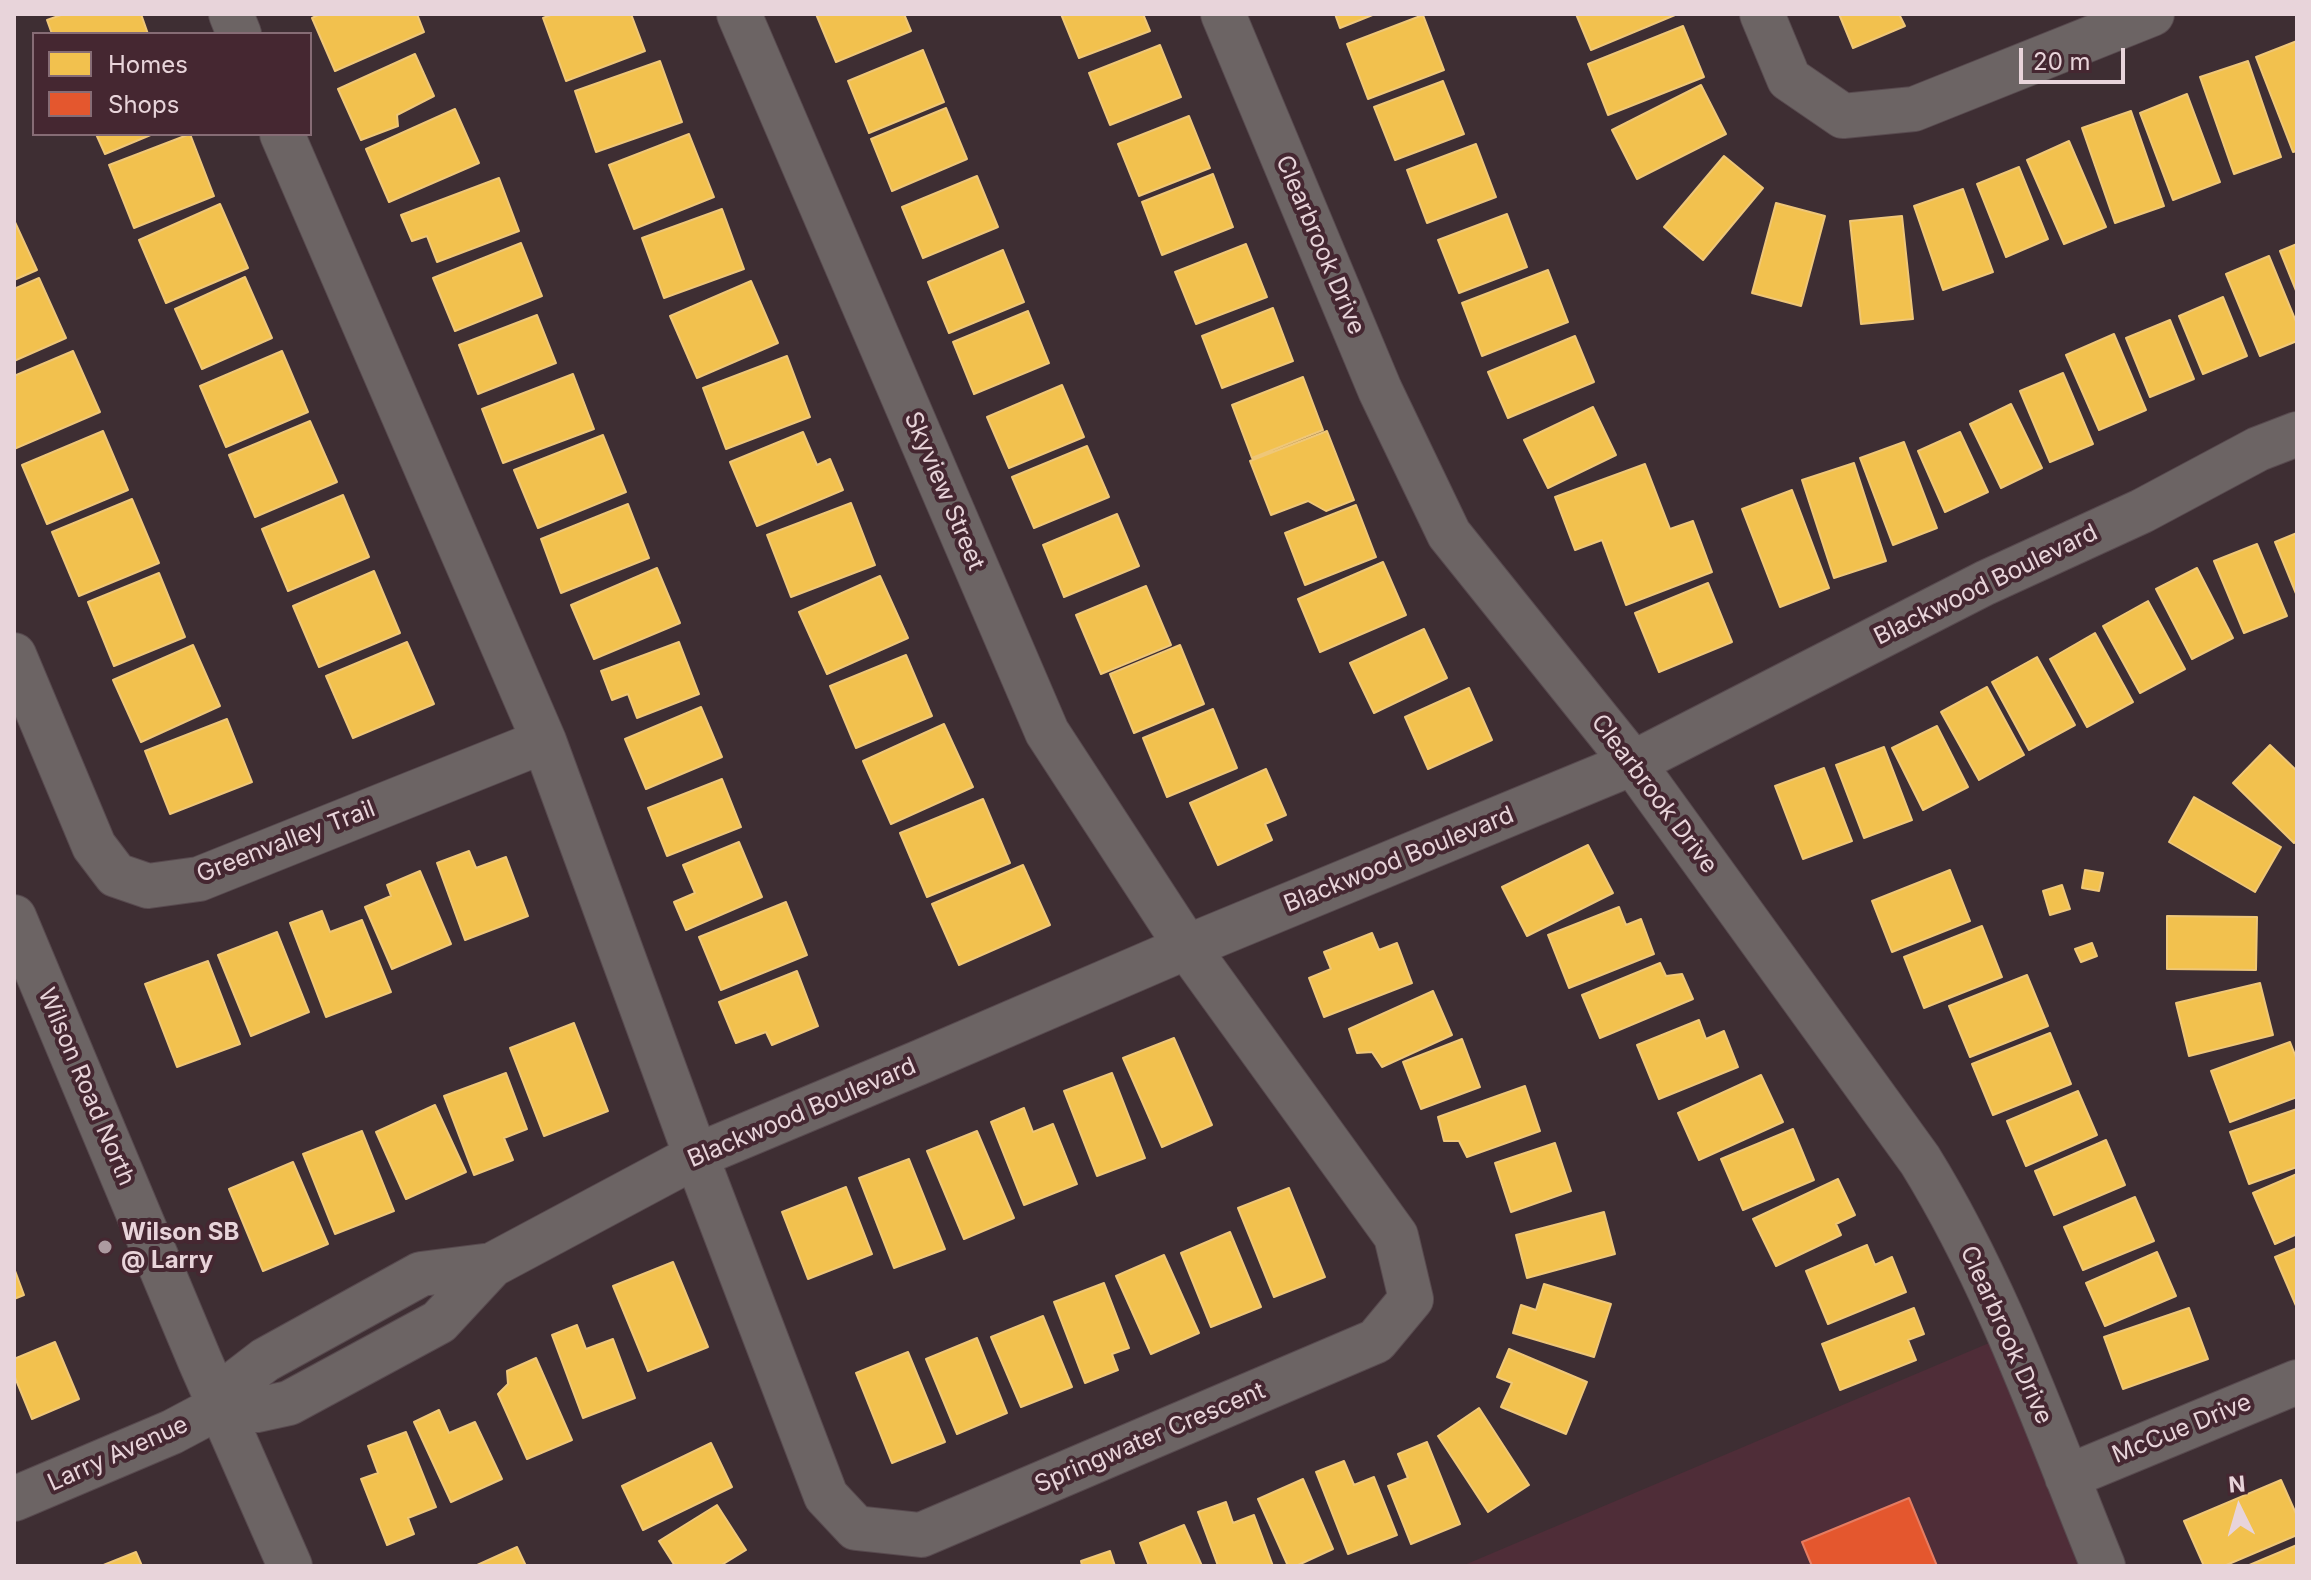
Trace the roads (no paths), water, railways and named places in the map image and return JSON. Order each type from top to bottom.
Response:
[{"type":"street","name":"Skyview Street","points":[[739,14],[1047,732],[1187,947]]},
{"type":"street","name":"Clearbrook Drive","points":[[1223,14],[1380,390],[1449,534],[1633,763],[1920,1160],[1950,1208],[2008,1335],[2103,1566]]},
{"type":"street","points":[[1762,14],[1789,79],[1843,116],[1914,109],[2152,14]]},
{"type":"street","points":[[283,136],[544,741],[696,1156]]},
{"type":"street","name":"Blackwood Boulevard","points":[[221,1406],[257,1410],[289,1403],[439,1322],[492,1265],[696,1156],[1187,947],[1633,763],[1985,583],[2142,511],[2258,449],[2297,434]]},
{"type":"street","name":"Greenvalley Trail","points":[[14,655],[94,846],[116,875],[148,886],[199,879],[544,741]]},
{"type":"street","name":"Wilson Road North","points":[[14,917],[290,1566]]},
{"type":"street","name":"Springwater Crescent","points":[[696,1156],[826,1496],[856,1528],[921,1535],[936,1529],[1376,1341],[1411,1299],[1396,1236],[1187,947]]},
{"type":"street","name":"McCue Drive","points":[[2067,1477],[2297,1382]]},
{"type":"street","name":"Larry Avenue","points":[[14,1499],[172,1432],[221,1406]]},
{"type":"place","name":"Wilson SB @ Larry","points":[[105,1247]]}]
